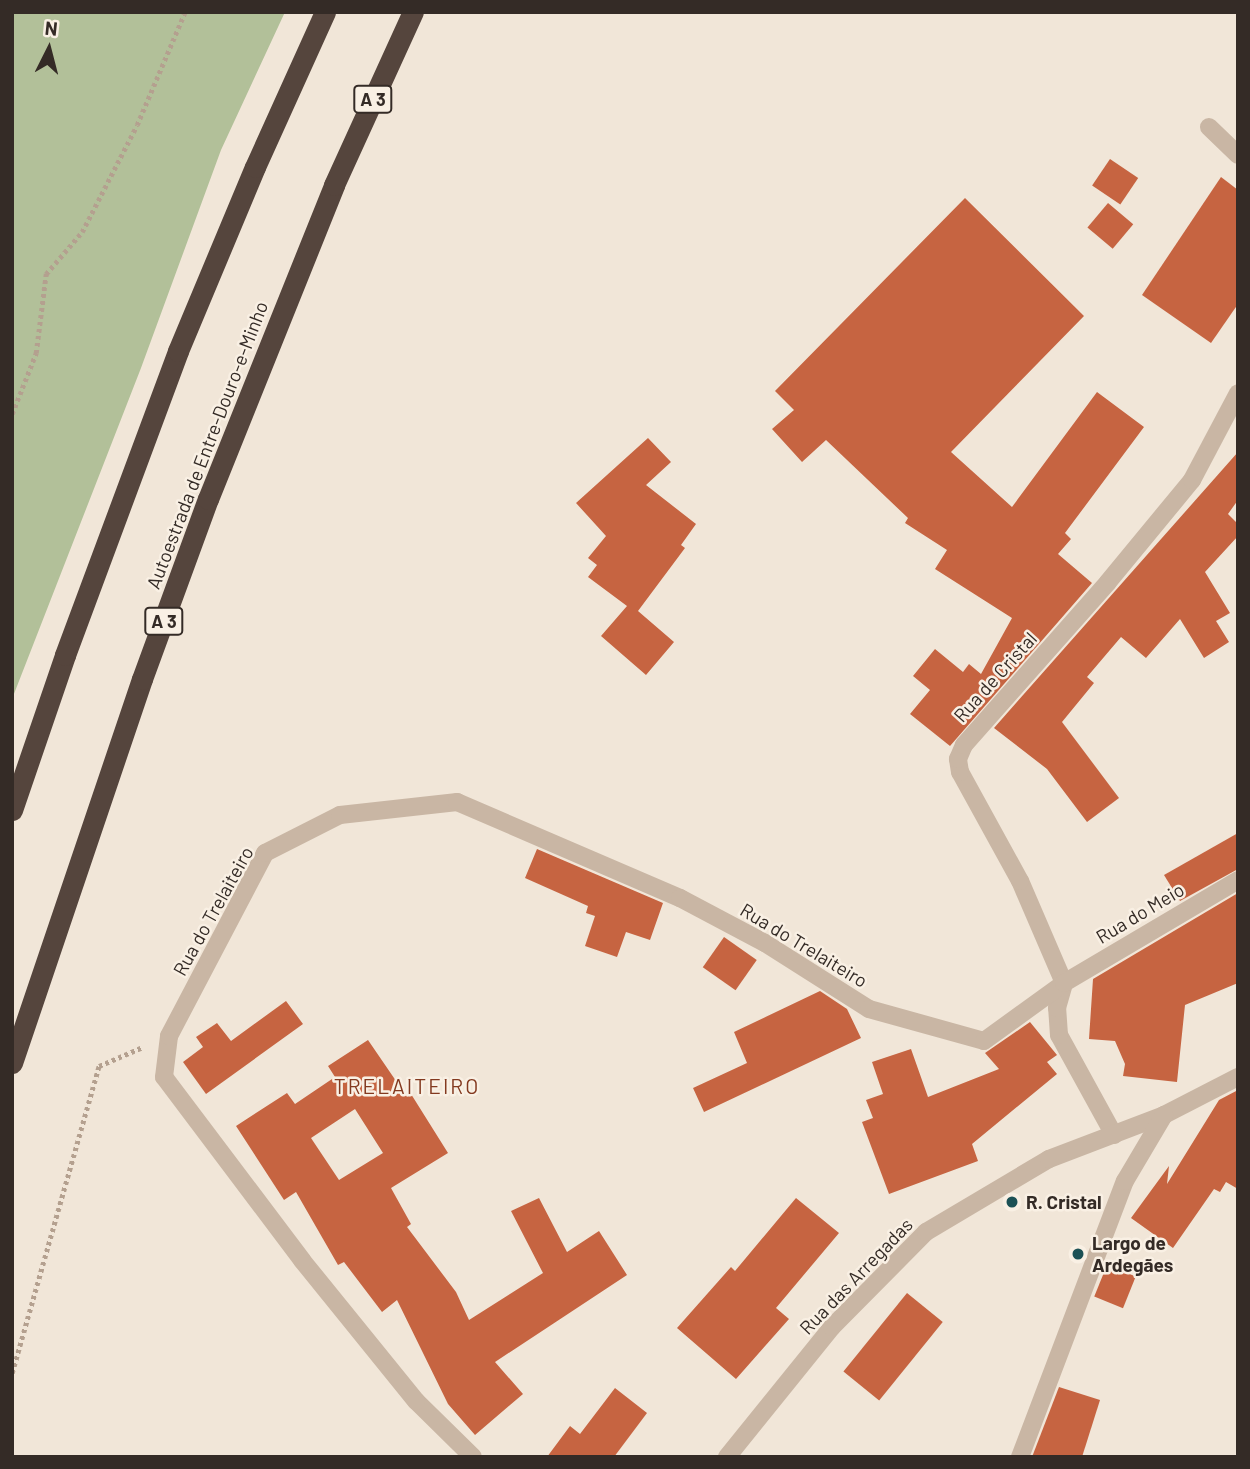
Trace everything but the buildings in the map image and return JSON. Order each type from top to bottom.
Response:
[{"type":"highway","points":[[12,810],[84,603],[178,351],[255,167],[325,12]]},
{"type":"highway","name":"Autoestrada de Entre-Douro-e-Minho","points":[[12,1063],[142,679],[218,474],[334,185],[413,12]]},
{"type":"street","points":[[1209,127],[1238,155]]},
{"type":"street","name":"Rua de Cristal","points":[[1064,983],[1020,881],[960,772],[958,759],[964,745],[1108,582],[1192,480],[1238,393]]},
{"type":"street","name":"Rua do Trelaiteiro","points":[[473,1457],[400,1381],[302,1260],[164,1077],[169,1035],[265,853],[340,815],[457,802],[680,898],[765,943],[869,1009],[984,1041],[1064,983]]},
{"type":"street","name":"Rua do Meio","points":[[1064,983],[1238,880]]},
{"type":"street","points":[[1064,983],[1057,1008],[1059,1035],[1114,1135]]},
{"type":"street","name":"Rua das Arregadas","points":[[727,1457],[832,1327],[926,1232],[1049,1159],[1164,1115],[1238,1077]]},
{"type":"street","points":[[1020,1457],[1125,1181],[1164,1115]]},
{"type":"path","points":[[12,414],[36,353],[46,274],[82,232],[137,125],[185,12]]},
{"type":"path","points":[[12,1373],[99,1066],[169,1035]]},
{"type":"green space","points":[[12,12],[285,12],[221,150],[141,368],[12,699]]},
{"type":"place","name":"R. Cristal","points":[[1012,1202]]},
{"type":"place","name":"Largo de Ardegães","points":[[1078,1254]]},
{"type":"district","name":"TRELAITEIRO","points":[[407,1086]]}]
